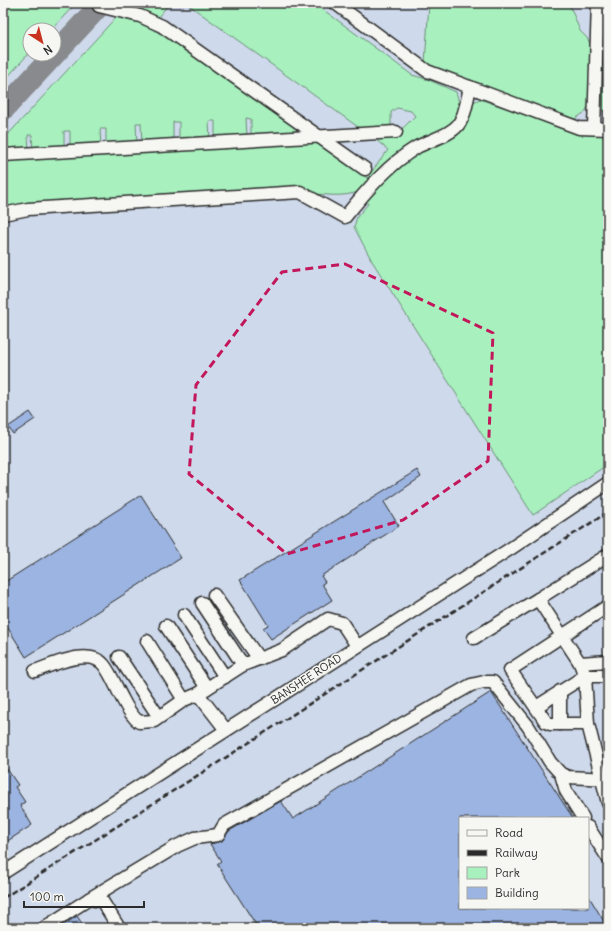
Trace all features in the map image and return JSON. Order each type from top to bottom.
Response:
[{"type":"street","points":[[335,3],[427,71],[579,128],[608,129]]},
{"type":"street","points":[[594,128],[598,3]]},
{"type":"street","points":[[99,6],[140,16],[162,26],[365,169]]},
{"type":"street","points":[[3,214],[28,209],[300,192],[345,217],[366,190],[410,152],[457,126],[462,118],[470,87]]},
{"type":"street","points":[[3,156],[396,132]]},
{"type":"street","name":"BANSHEE ROAD","points":[[3,873],[358,646],[608,483]]},
{"type":"street","points":[[474,638],[608,555]]},
{"type":"street","points":[[214,594],[259,659]]},
{"type":"street","points":[[538,599],[580,662],[585,676],[588,724],[605,779],[608,803]]},
{"type":"street","points":[[202,603],[243,666]]},
{"type":"street","points":[[588,724],[550,724],[546,722],[510,670],[608,606]]},
{"type":"street","points":[[184,615],[225,677]]},
{"type":"street","points":[[35,671],[74,658],[85,657],[94,659],[104,665],[123,701],[136,720],[144,722],[159,717],[184,700],[203,691],[243,666],[282,650],[328,619],[342,623],[358,646]]},
{"type":"street","points":[[166,626],[226,730]]},
{"type":"street","points":[[147,641],[184,700]]},
{"type":"street","points":[[119,657],[159,717]]},
{"type":"street","points":[[580,662],[608,661]]},
{"type":"street","points":[[536,707],[585,676],[608,676]]},
{"type":"street","points":[[44,928],[177,846],[195,838],[218,835],[224,825],[471,685],[484,682],[493,682],[528,726],[550,762],[561,774],[568,777],[605,779]]},
{"type":"street","points":[[560,691],[560,724]]},
{"type":"street","points":[[561,774],[566,791],[582,817]]},
{"type":"street","points":[[589,828],[608,858]]},
{"type":"street","points":[[89,899],[102,901],[119,928]]},
{"type":"highlighted area","points":[[345,264],[493,333],[488,461],[403,520],[287,554],[189,474],[196,385],[282,272]]},
{"type":"shaded area","points":[[3,3],[608,3],[608,928],[3,928]]},
{"type":"green space","points":[[3,3],[76,3],[58,22],[22,22],[22,61],[3,82]]},
{"type":"green space","points":[[170,3],[157,18],[140,10],[128,7],[127,4]]},
{"type":"green space","points":[[186,3],[314,3],[412,75],[429,80],[456,92],[459,105],[456,117],[452,125],[360,191],[347,195],[306,192],[3,209],[3,159],[311,138],[367,178],[388,150],[374,138],[400,131],[415,116],[411,111],[397,108],[391,112],[391,127],[365,132]]},
{"type":"green space","points":[[429,3],[569,3],[580,31],[588,39],[593,53],[591,101],[585,112],[575,119],[447,75],[425,63]]},
{"type":"green space","points":[[119,14],[150,27],[202,61],[306,134],[251,138],[251,119],[246,118],[247,138],[215,140],[215,121],[209,121],[210,141],[179,143],[179,122],[173,122],[173,143],[142,146],[141,123],[136,123],[137,146],[106,148],[106,129],[100,129],[101,148],[70,150],[70,131],[64,131],[64,150],[33,152],[32,135],[28,135],[29,152],[3,153],[3,140]]},
{"type":"green space","points":[[608,17],[607,118],[602,108],[602,24]]},
{"type":"green space","points":[[480,99],[578,134],[608,136],[608,464],[533,515],[372,261],[354,227],[357,217],[368,204],[366,201],[393,170],[430,145],[473,102]]},
{"type":"building","points":[[30,412],[35,419],[13,434],[8,427]]},
{"type":"building","points":[[417,470],[421,477],[384,502],[399,526],[321,576],[325,582],[322,584],[332,600],[271,639],[263,628],[268,625],[240,580]]},
{"type":"building","points":[[141,495],[181,558],[26,657],[3,620],[3,583]]},
{"type":"building","points":[[491,692],[572,817],[459,817],[459,909],[589,909],[589,897],[608,928],[258,928],[217,864],[221,861],[210,844],[222,841],[229,831],[281,801],[293,819]]},
{"type":"building","points":[[7,769],[18,785],[15,787],[25,802],[20,805],[32,825],[3,844],[3,771]]},
{"type":"building","points":[[77,916],[85,928],[59,928]]},
{"type":"taxiway","points":[[3,110],[102,3]]},
{"type":"railway","points":[[3,898],[219,762],[608,512]]}]
